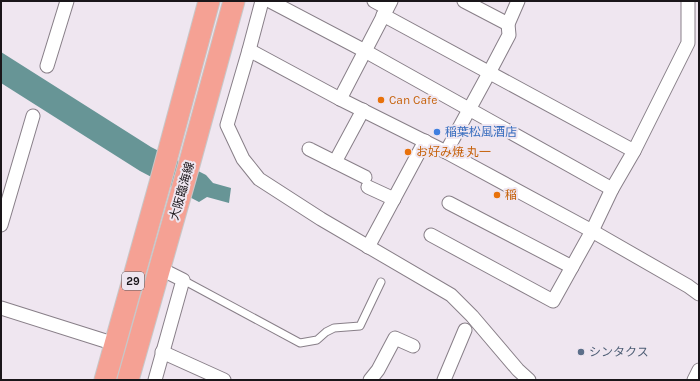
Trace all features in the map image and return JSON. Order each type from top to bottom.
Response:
[{"type":"main road","name":"大阪臨海線","points":[[105,380],[209,1]]},
{"type":"main road","name":"大阪臨海線","points":[[128,380],[234,1]]},
{"type":"street","points":[[47,66],[67,1]]},
{"type":"street","points":[[262,1],[227,125],[243,159],[259,179],[321,219],[451,295],[472,316],[518,370],[529,380]]},
{"type":"street","points":[[270,1],[365,51],[612,189]]},
{"type":"street","points":[[374,1],[489,73],[634,151]]},
{"type":"street","points":[[464,1],[508,24]]},
{"type":"street","points":[[446,152],[508,35],[508,24],[518,1]]},
{"type":"street","points":[[431,235],[553,301],[592,231],[612,189],[634,151],[688,43],[688,1]]},
{"type":"street","points":[[340,99],[387,8]]},
{"type":"street","points":[[249,50],[340,99],[446,152],[592,231],[688,286],[699,294]]},
{"type":"street","points":[[335,162],[363,110]]},
{"type":"street","points":[[1,226],[33,116]]},
{"type":"street","points":[[368,247],[425,141]]},
{"type":"street","points":[[309,149],[335,162],[394,199]]},
{"type":"street","points":[[449,203],[572,267]]},
{"type":"street","points":[[155,380],[183,280],[159,268]]},
{"type":"street","points":[[1,308],[115,344]]},
{"type":"street","points":[[444,380],[466,330]]},
{"type":"street","points":[[370,380],[378,370],[395,338],[413,346]]},
{"type":"street","points":[[162,352],[224,380]]},
{"type":"street","points":[[694,380],[699,370]]},
{"type":"lane","points":[[183,280],[300,343],[317,340],[326,332],[334,328],[360,326],[381,282]]},
{"type":"water","points":[[1,52],[151,147],[206,175],[213,183],[231,188],[229,203],[207,197],[199,202],[140,171],[1,83]]},
{"type":"place","name":"Can Cafe","points":[[381,100]]},
{"type":"place","name":"稲葉松風酒店","points":[[437,132]]},
{"type":"place","name":"お好み焼 丸一","points":[[408,152]]},
{"type":"place","name":"稲","points":[[497,195]]},
{"type":"place","name":"シンタクス","points":[[581,352]]}]
